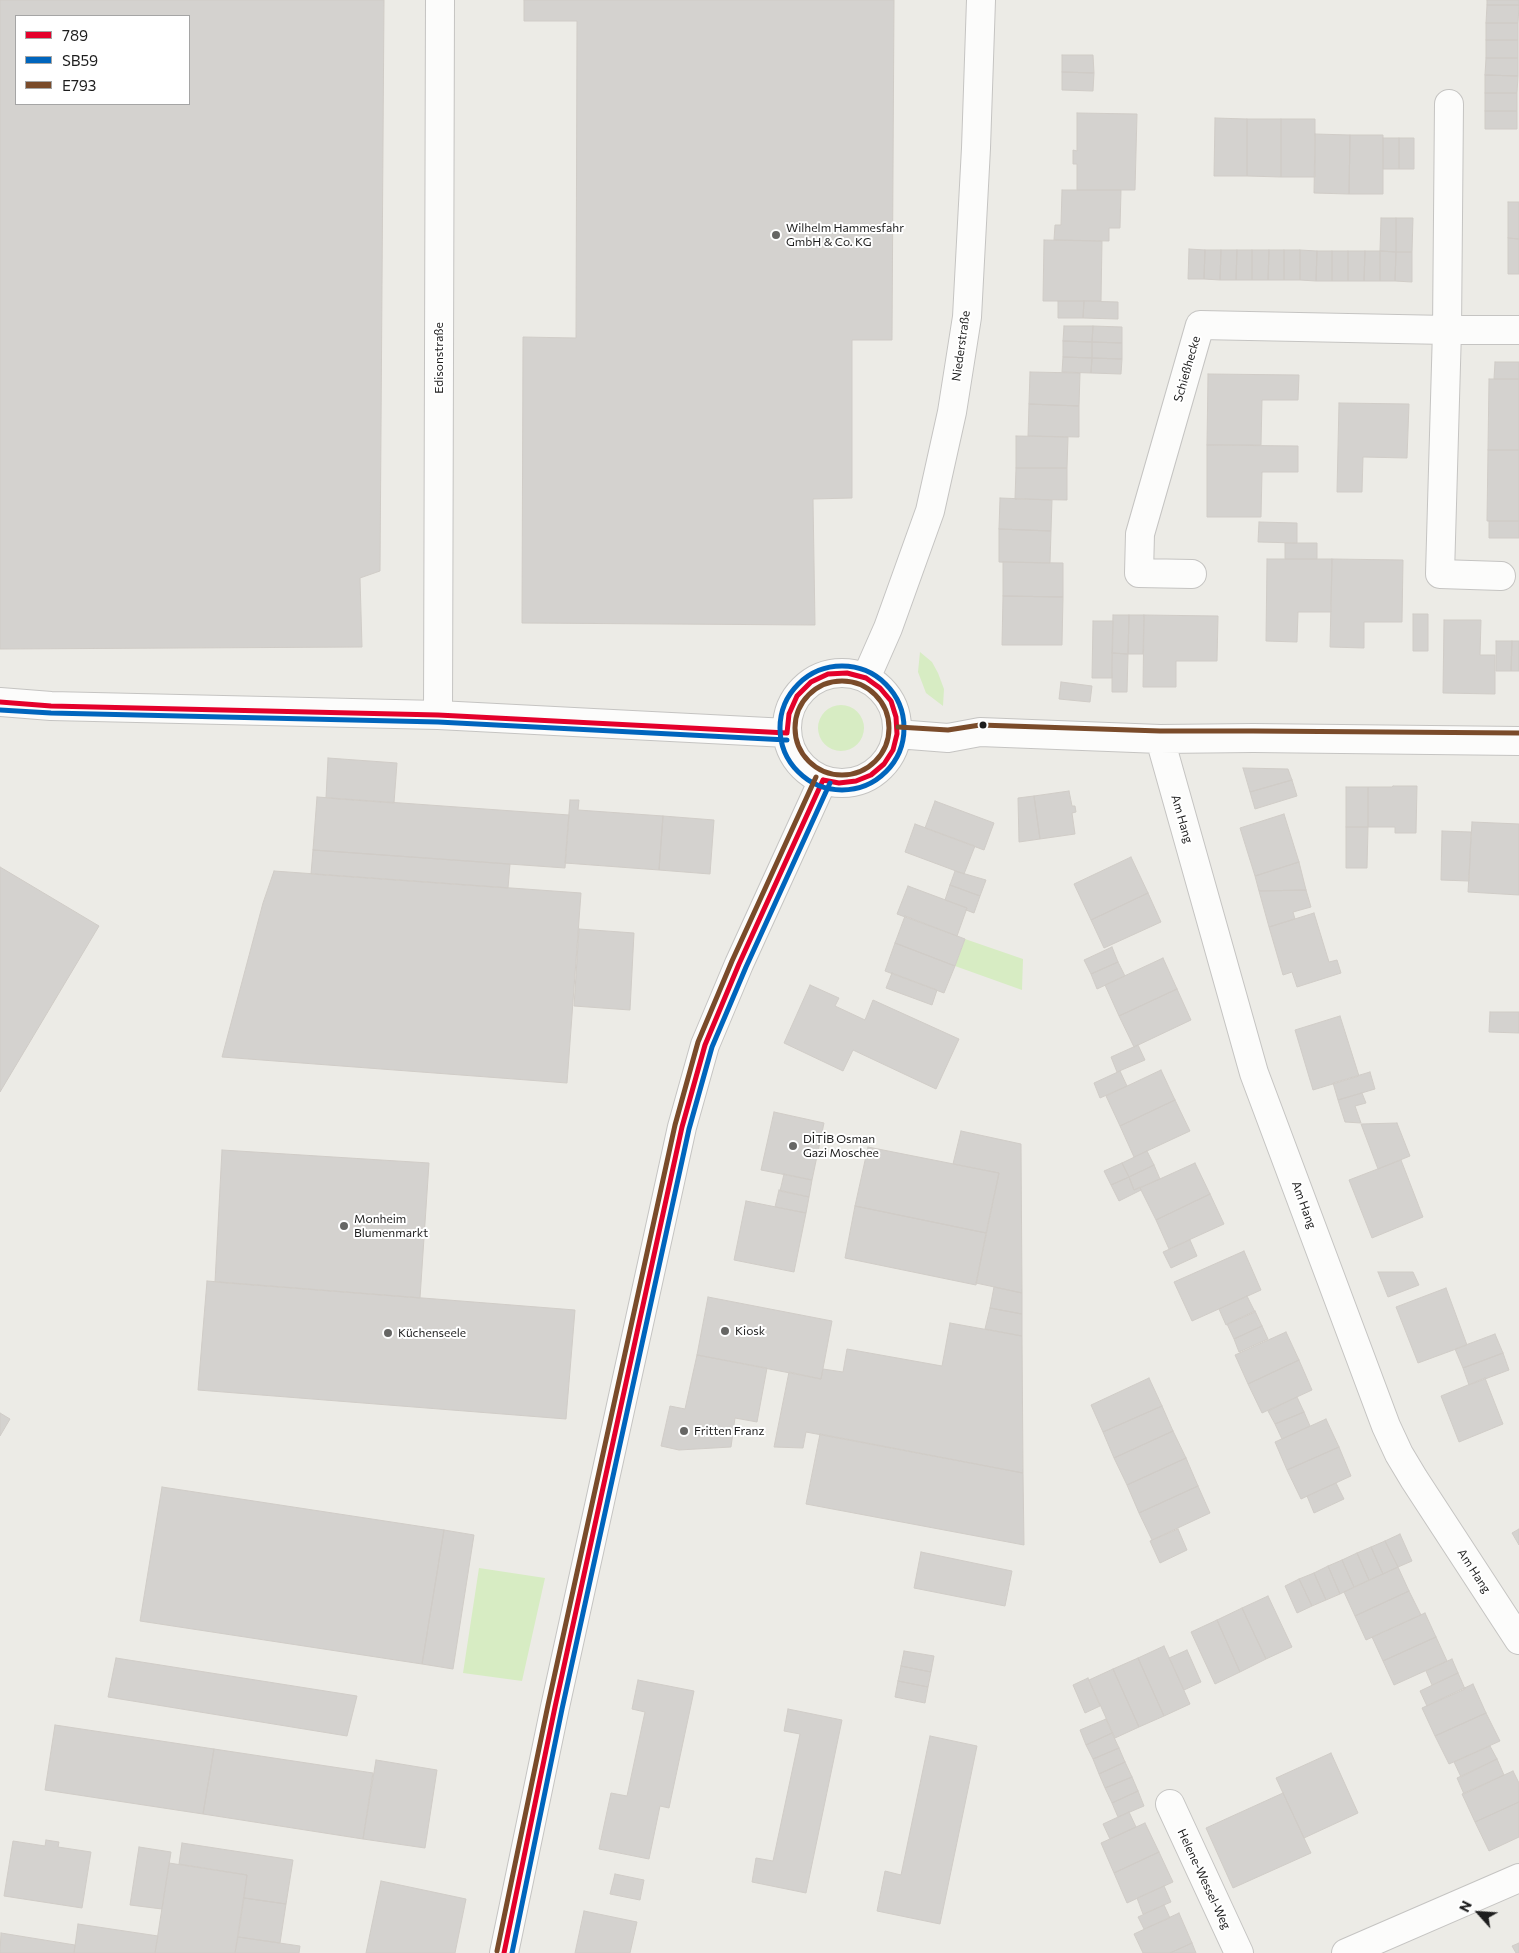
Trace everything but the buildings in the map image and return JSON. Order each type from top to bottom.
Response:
[{"type":"street","name":"Edisonstraße","points":[[438,715],[440,0]]},
{"type":"street","name":"Niederstraße","points":[[866,678],[888,628],[930,511],[952,412],[967,317],[976,148],[981,0]]},
{"type":"street","points":[[1450,104],[1447,330],[1440,574],[1501,576]]},
{"type":"street","name":"Schießhecke","points":[[1192,574],[1139,573],[1140,534],[1200,325],[1519,330]]},
{"type":"street","points":[[847,673],[866,678],[880,688],[891,701],[896,717],[897,734],[893,750],[884,764],[871,775],[856,782],[839,783],[823,780],[802,766],[795,756],[787,733],[789,714],[797,696],[811,682],[828,674],[847,673]]},
{"type":"street","points":[[0,702],[51,706],[438,715],[787,733]]},
{"type":"street","points":[[897,734],[948,738],[980,732],[1160,739],[1253,738],[1519,741]]},
{"type":"street","name":"Am Hang","points":[[1160,739],[1254,1073],[1386,1426],[1399,1454],[1414,1479],[1519,1640]]},
{"type":"street","points":[[504,1953],[557,1698],[682,1126],[705,1045],[739,964],[823,780]]},
{"type":"street","name":"Helene-Wessel-Weg","points":[[1170,1804],[1238,1953]]},
{"type":"street","points":[[1346,1953],[1519,1878]]},
{"type":"green space","points":[[920,652],[932,662],[938,673],[944,689],[943,706],[926,693],[918,672]]},
{"type":"green space","points":[[836,705],[846,705],[860,715],[864,728],[860,741],[854,747],[846,751],[836,751],[822,741],[818,733],[818,723],[828,709]]},
{"type":"green space","points":[[965,939],[1023,959],[1022,990],[955,966]]},
{"type":"green space","points":[[479,1568],[545,1578],[522,1681],[463,1673]]},
{"type":"transit line","name":"SB59","points":[[842,666],[866,670],[886,684],[900,704],[904,728],[900,752],[886,772],[866,786],[842,790],[818,786],[798,772],[784,752],[780,728],[784,704],[798,684],[818,670],[842,666]]},
{"type":"transit line","name":"789","points":[[787,733],[789,714],[797,696],[811,682],[828,674],[847,673],[866,678],[880,688],[891,701],[896,717],[897,734],[893,750],[884,764],[871,775],[856,781],[839,783],[823,780]]},
{"type":"transit line","name":"E793","points":[[842,681],[860,684],[875,695],[886,710],[889,728],[886,746],[875,761],[860,772],[842,775],[824,772],[809,761],[798,746],[795,728],[798,710],[809,695],[824,684],[842,681]]},
{"type":"transit line","name":"789","points":[[0,702],[51,706],[438,715],[787,733]]},
{"type":"transit line","name":"SB59","points":[[0,710],[51,713],[438,722],[787,740]]},
{"type":"transit line","name":"E793","points":[[898,727],[948,730],[980,725],[1160,731],[1519,733]]},
{"type":"transit line","name":"E793","points":[[497,1951],[548,1705],[675,1125],[698,1042],[732,961],[816,777]]},
{"type":"transit line","name":"789","points":[[504,1953],[555,1707],[682,1127],[705,1045],[739,964],[823,780]]},
{"type":"transit line","name":"SB59","points":[[512,1953],[562,1709],[689,1129],[712,1047],[746,967],[830,783]]},
{"type":"place","name":"Wilhelm Hammesfahr GmbH & Co. KG","points":[[776,235]]},
{"type":"place","name":"DİTİB Osman Gazi Moschee","points":[[793,1146]]},
{"type":"place","name":"Monheim Blumenmarkt","points":[[344,1226]]},
{"type":"place","name":"Kiosk","points":[[725,1331]]},
{"type":"place","name":"Küchenseele","points":[[388,1333]]},
{"type":"place","name":"Fritten Franz","points":[[684,1431]]}]
